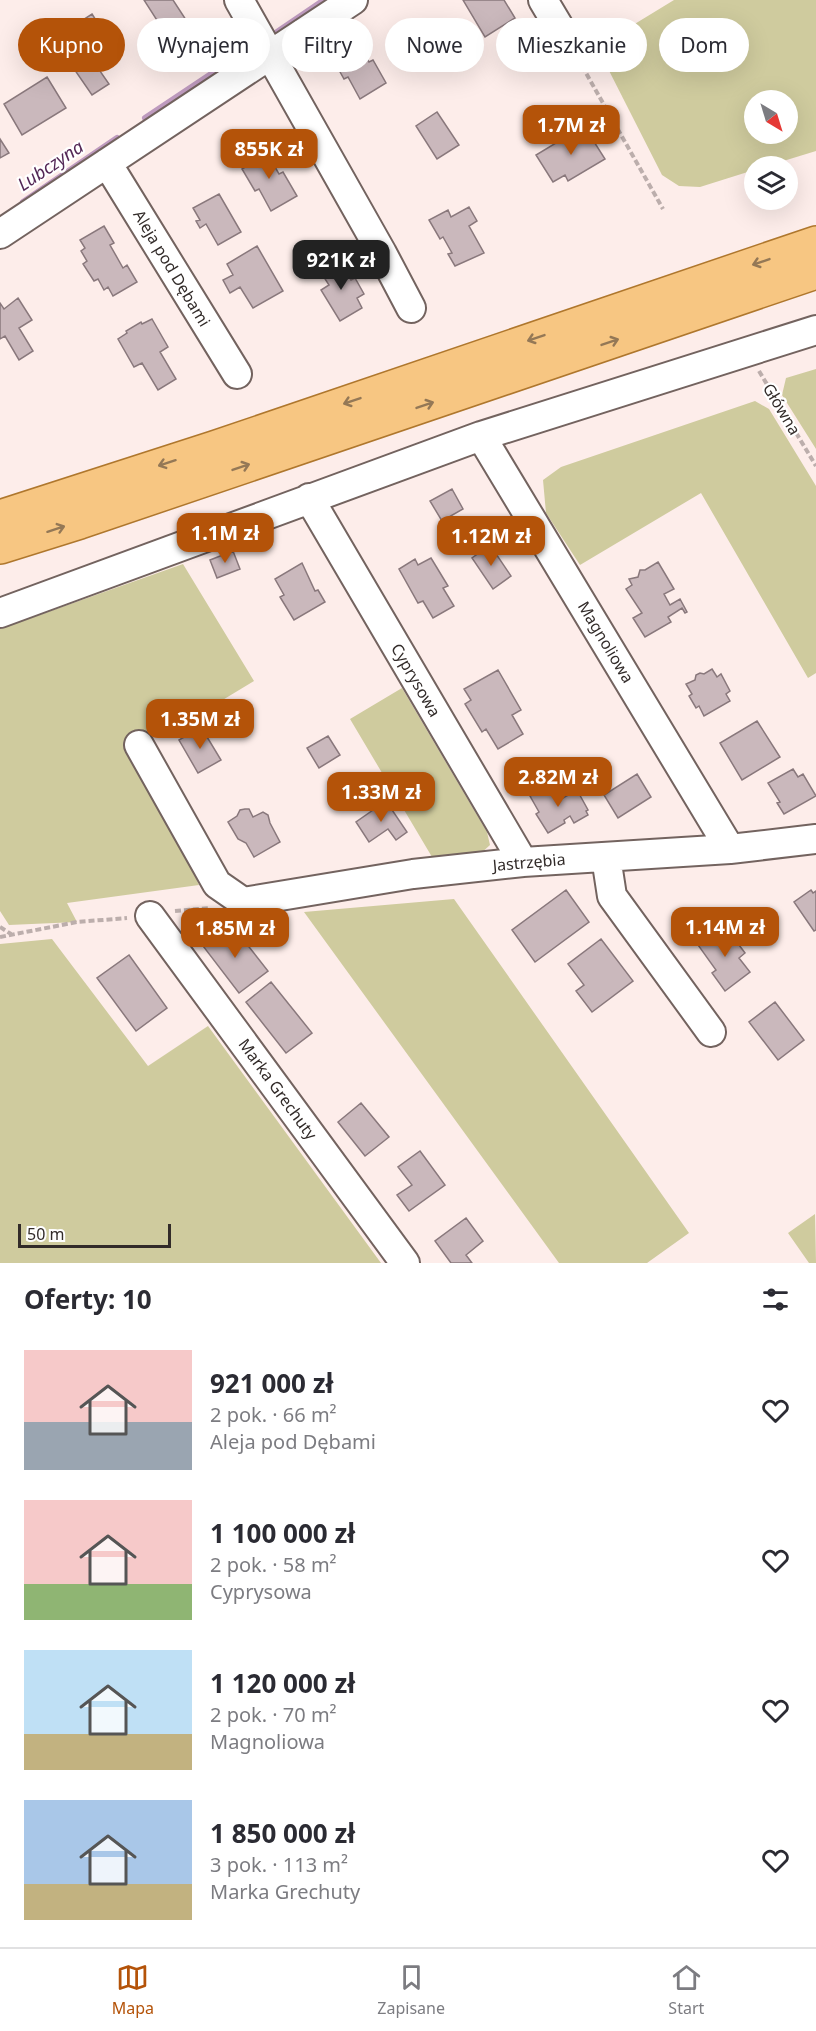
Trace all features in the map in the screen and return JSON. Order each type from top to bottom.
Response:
[{"type":"main road","points":[[0,517],[226,444],[816,243]]},
{"type":"main road","points":[[0,547],[816,272]]},
{"type":"street","points":[[239,0],[249,18]]},
{"type":"street","points":[[270,53],[353,0]]},
{"type":"street","points":[[543,0],[554,18]]},
{"type":"street","points":[[270,57],[411,308]]},
{"type":"street","points":[[0,234],[241,72]]},
{"type":"street","name":"Aleja pod Dębami","points":[[107,163],[237,374]]},
{"type":"street","points":[[0,613],[481,436],[816,330]]},
{"type":"street","name":"Magnoliowa","points":[[481,436],[730,849]]},
{"type":"street","name":"Cyprysowa","points":[[309,498],[524,862]]},
{"type":"street","points":[[139,745],[217,884],[243,902]]},
{"type":"street","name":"Jastrzębia","points":[[243,902],[413,874],[524,862],[730,849],[816,839]]},
{"type":"street","points":[[606,857],[612,896],[711,1032]]},
{"type":"street","name":"Marka Grechuty","points":[[150,916],[405,1263]]},
{"type":"path","points":[[585,72],[663,209]]},
{"type":"path","name":"Główna","points":[[748,352],[816,466]]},
{"type":"path","points":[[0,937],[77,922],[150,916],[243,902]]},
{"type":"path","points":[[0,927],[11,934]]},
{"type":"shaded area","points":[[674,0],[816,0],[816,151],[798,157],[744,156],[744,173],[700,187],[679,186],[662,175],[610,72],[647,72],[647,18],[645,18]]},
{"type":"shaded area","points":[[816,369],[816,449],[782,395],[786,378]]},
{"type":"shaded area","points":[[755,401],[769,409],[816,486],[816,673],[808,678],[701,493],[580,565],[546,513],[543,480],[561,467]]},
{"type":"shaded area","points":[[183,564],[254,681],[178,727],[128,734],[199,885],[67,903],[77,922],[9,925],[0,911],[0,629]]},
{"type":"shaded area","points":[[402,688],[487,832],[490,845],[478,856],[435,862],[350,719]]},
{"type":"shaded area","points":[[454,899],[689,1233],[647,1263],[559,1263],[304,912]]},
{"type":"shaded area","points":[[52,939],[148,1066],[208,1026],[381,1263],[0,1263],[0,944]]},
{"type":"shaded area","points":[[815,1214],[816,1263],[809,1263],[788,1233]]},
{"type":"building","points":[[144,0],[173,0],[185,18],[156,18]]},
{"type":"building","points":[[463,0],[504,0],[515,18],[496,18],[496,30],[485,37],[484,18],[474,18]]},
{"type":"building","points":[[373,60],[386,83],[360,99],[348,77],[344,79],[340,72],[373,72]]},
{"type":"building","points":[[76,72],[101,72],[109,84],[92,95]]},
{"type":"building","points":[[47,77],[66,108],[22,135],[4,104]]},
{"type":"building","points":[[437,112],[459,145],[437,159],[416,126]]},
{"type":"building","points":[[584,126],[605,159],[568,181],[565,175],[553,182],[536,155]]},
{"type":"building","points":[[277,134],[286,150],[270,159],[261,143]]},
{"type":"building","points":[[0,139],[9,153],[0,158]]},
{"type":"building","points":[[261,143],[279,174],[283,172],[297,196],[271,211],[259,189],[255,191],[242,169],[258,159],[252,149]]},
{"type":"building","points":[[219,194],[241,232],[218,245],[206,224],[200,228],[196,221],[200,220],[193,208]]},
{"type":"building","points":[[469,207],[477,221],[469,226],[484,253],[455,266],[448,254],[452,253],[443,237],[440,239],[429,220],[448,210],[451,217]]},
{"type":"building","points":[[104,226],[114,243],[110,245],[123,268],[127,265],[137,282],[113,296],[108,287],[104,290],[98,279],[94,281],[83,264],[87,261],[81,251],[85,248],[80,240]]},
{"type":"building","points":[[257,246],[283,291],[253,308],[240,287],[230,293],[223,280],[233,275],[227,264]]},
{"type":"building","points":[[339,260],[351,280],[355,278],[364,294],[357,298],[362,308],[340,321],[321,290],[329,285],[320,271],[325,268],[324,266]]},
{"type":"building","points":[[18,298],[32,320],[19,328],[33,351],[19,360],[5,336],[0,339],[0,303],[4,309]]},
{"type":"building","points":[[152,319],[168,347],[160,352],[176,379],[158,390],[142,363],[134,367],[118,339],[141,322],[142,324]]},
{"type":"building","points":[[452,489],[463,509],[442,521],[430,501]]},
{"type":"building","points":[[490,545],[511,576],[493,589],[472,558]]},
{"type":"building","points":[[233,551],[240,569],[217,578],[210,560]]},
{"type":"building","points":[[431,558],[448,586],[443,588],[454,606],[433,618],[423,601],[418,603],[399,569],[415,559],[418,565]]},
{"type":"building","points":[[658,562],[674,589],[664,594],[670,605],[680,599],[687,612],[685,613],[682,608],[668,617],[671,622],[645,637],[633,618],[642,613],[626,589],[632,585],[629,579],[638,577],[640,570],[645,570]]},
{"type":"building","points":[[302,563],[315,591],[318,590],[325,602],[294,620],[280,597],[284,595],[275,579]]},
{"type":"building","points":[[712,669],[717,677],[721,674],[730,691],[726,694],[730,701],[704,716],[699,706],[696,708],[689,696],[692,694],[686,684],[695,680],[696,675],[704,674]]},
{"type":"building","points":[[498,670],[521,710],[512,715],[523,734],[498,749],[486,729],[482,732],[465,704],[471,700],[464,689]]},
{"type":"building","points":[[757,721],[780,757],[742,780],[720,743]]},
{"type":"building","points":[[201,727],[221,760],[198,773],[179,740]]},
{"type":"building","points":[[328,736],[340,755],[319,768],[307,748]]},
{"type":"building","points":[[793,769],[798,777],[803,774],[816,796],[784,814],[777,803],[780,802],[768,783]]},
{"type":"building","points":[[637,774],[651,797],[618,818],[604,795]]},
{"type":"building","points":[[545,788],[549,794],[557,789],[563,798],[577,790],[588,810],[586,811],[588,815],[574,823],[570,816],[564,820],[565,823],[548,833],[536,814],[539,812],[530,796]]},
{"type":"building","points":[[386,801],[407,832],[396,840],[388,829],[369,842],[356,822]]},
{"type":"building","points":[[249,809],[253,817],[263,812],[268,815],[280,842],[254,857],[246,843],[238,839],[228,822],[237,816],[240,810]]},
{"type":"building","points":[[566,890],[589,922],[535,962],[512,930]]},
{"type":"building","points":[[811,890],[813,893],[816,891],[816,930],[814,931],[794,902]]},
{"type":"building","points":[[231,924],[268,971],[239,993],[203,946]]},
{"type":"building","points":[[724,925],[745,953],[739,958],[750,972],[725,991],[712,973],[716,970],[698,945]]},
{"type":"building","points":[[601,939],[633,981],[592,1012],[576,991],[584,985],[568,964]]},
{"type":"building","points":[[129,955],[167,1008],[136,1031],[97,978]]},
{"type":"building","points":[[271,982],[312,1033],[286,1053],[246,1002]]},
{"type":"building","points":[[775,1002],[804,1040],[778,1060],[749,1022]]},
{"type":"building","points":[[361,1103],[389,1137],[365,1156],[338,1122]]},
{"type":"building","points":[[420,1151],[445,1185],[409,1211],[397,1195],[412,1185],[398,1167]]},
{"type":"building","points":[[466,1218],[483,1241],[466,1255],[472,1263],[451,1263],[435,1241]]},
{"type":"waterway","name":"Lubczyna","points":[[277,32],[324,0]]},
{"type":"waterway","name":"Lubczyna","points":[[145,118],[214,72]]},
{"type":"waterway","name":"Lubczyna","points":[[23,202],[117,138]]}]
